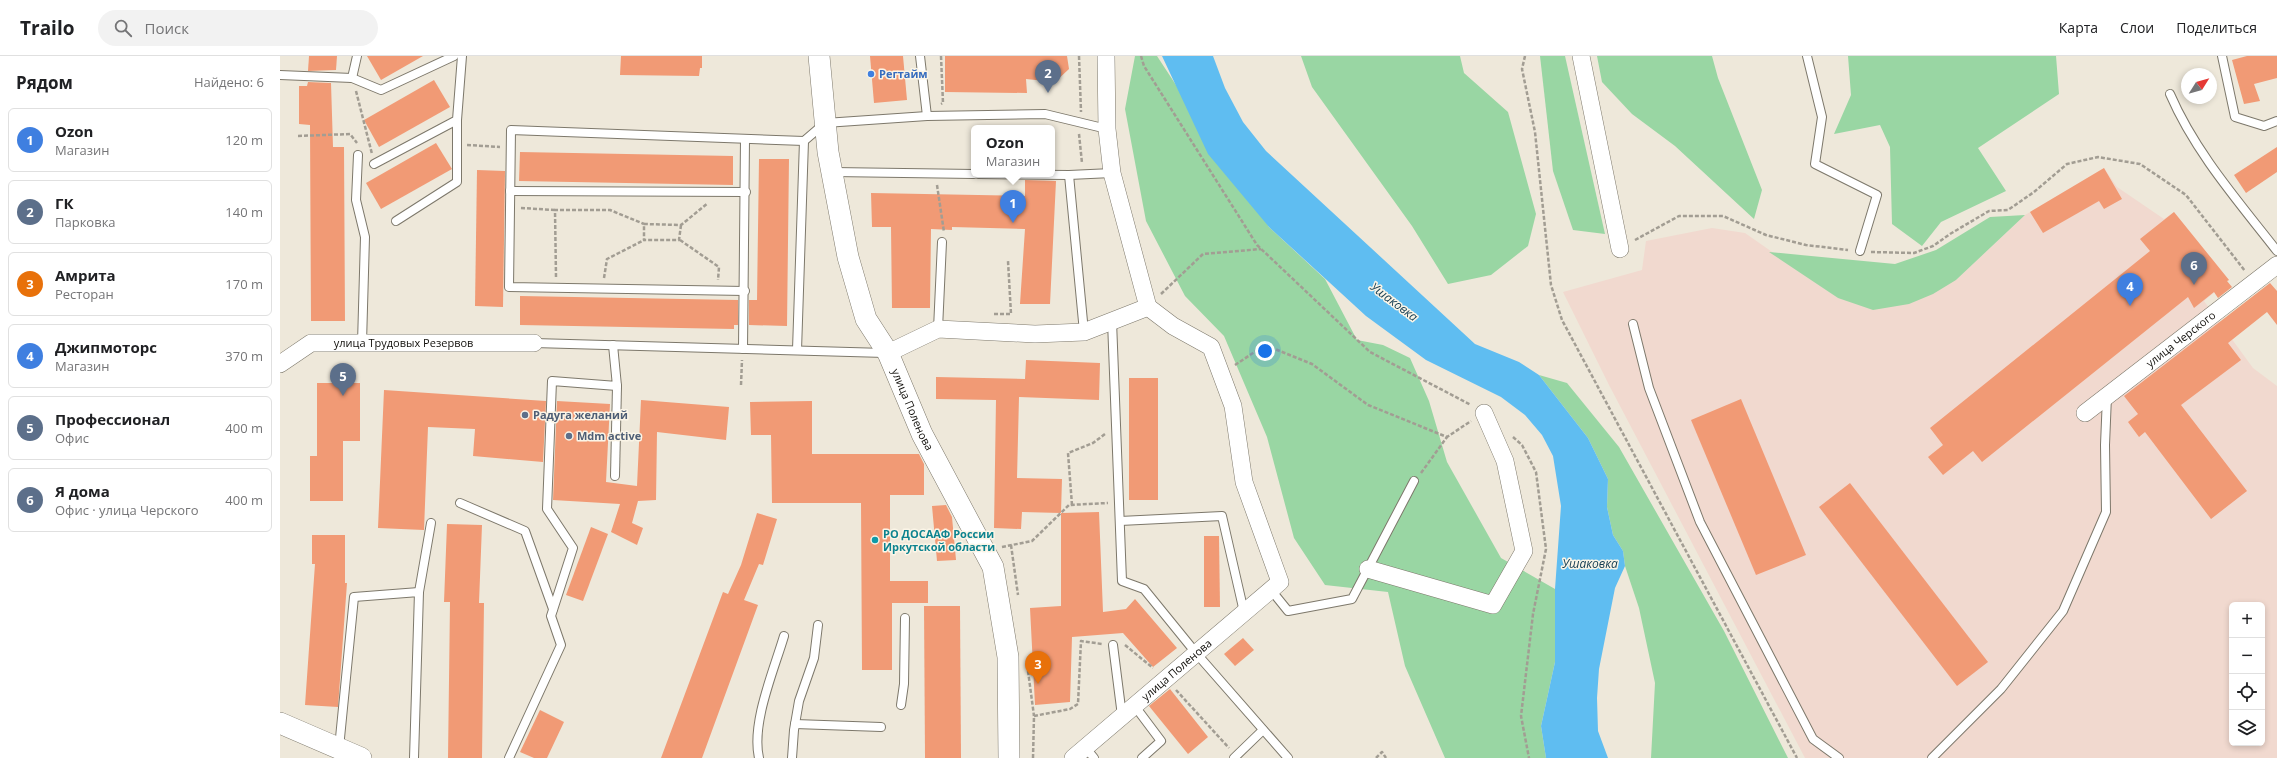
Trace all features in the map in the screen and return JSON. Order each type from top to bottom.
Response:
[{"type":"street","name":"улица Поленова","points":[[819,56],[825,123],[832,172],[848,257],[866,319],[888,353],[922,434],[993,567],[1008,657],[1009,758]]},
{"type":"street","points":[[1106,56],[1107,129],[1112,173],[1148,307],[1173,326],[1211,347],[1233,406],[1244,482],[1276,586]]},
{"type":"street","points":[[1581,56],[1620,249]]},
{"type":"street","name":"улица Черского","points":[[2085,413],[2277,265]]},
{"type":"street","points":[[888,353],[938,329],[1036,334],[1084,332],[1148,307]]},
{"type":"street","name":"улица Трудовых Резервов","points":[[280,364],[311,343],[534,343]]},
{"type":"street","points":[[1368,569],[1493,606],[1524,551],[1505,461],[1484,412]]},
{"type":"street","name":"улица Поленова","points":[[1084,755],[1128,711],[1276,586]]},
{"type":"street","points":[[280,723],[361,758]]},
{"type":"lane","points":[[352,78],[357,56]]},
{"type":"lane","points":[[280,75],[352,78],[381,90],[454,56]]},
{"type":"lane","points":[[396,221],[457,182],[456,120],[462,56]]},
{"type":"lane","points":[[920,56],[927,116]]},
{"type":"lane","points":[[1806,56],[1822,117],[1815,164],[1877,195],[1860,251]]},
{"type":"lane","points":[[2222,56],[2236,117],[2264,126],[2277,121]]},
{"type":"lane","points":[[2170,94],[2182,122],[2199,148],[2277,251]]},
{"type":"lane","points":[[745,291],[509,287],[511,130],[804,141],[825,123],[927,116],[1045,114],[1107,129]]},
{"type":"lane","points":[[374,164],[456,120]]},
{"type":"lane","points":[[743,349],[746,192],[745,139]]},
{"type":"lane","points":[[797,350],[804,141]]},
{"type":"lane","points":[[358,155],[356,200],[365,237],[362,343]]},
{"type":"lane","points":[[832,172],[971,174]]},
{"type":"lane","points":[[1055,175],[1112,173]]},
{"type":"lane","points":[[1069,175],[1084,332]]},
{"type":"lane","points":[[510,191],[746,192]]},
{"type":"lane","points":[[938,329],[942,242]]},
{"type":"lane","points":[[1112,321],[1122,581],[1144,589],[1196,653],[1288,758]]},
{"type":"lane","points":[[1633,324],[1650,388],[1700,522],[1813,740],[1839,758]]},
{"type":"lane","points":[[534,343],[888,353]]},
{"type":"lane","points":[[613,345],[617,386],[615,476]]},
{"type":"lane","points":[[509,758],[561,645],[551,616],[573,548],[547,509],[552,381],[617,386]]},
{"type":"lane","points":[[1932,758],[2001,689],[2063,611],[2106,512],[2105,445],[2107,396]]},
{"type":"lane","points":[[1276,586],[1288,611],[1352,599],[1414,481]]},
{"type":"lane","points":[[460,503],[525,531],[553,610]]},
{"type":"lane","points":[[1120,521],[1222,516],[1244,612]]},
{"type":"lane","points":[[414,758],[419,592],[430,523]]},
{"type":"lane","points":[[339,748],[354,597],[419,592]]},
{"type":"lane","points":[[901,705],[904,684],[905,618]]},
{"type":"lane","points":[[792,758],[799,700],[814,658],[818,625]]},
{"type":"lane","points":[[759,758],[757,738],[760,718],[784,636]]},
{"type":"lane","points":[[1113,645],[1128,711],[1161,741],[1142,758]]},
{"type":"lane","points":[[795,724],[881,727]]},
{"type":"lane","points":[[1235,757],[1263,730]]},
{"type":"path","points":[[1079,56],[1081,112],[1078,146],[1082,166]]},
{"type":"path","points":[[1141,56],[1144,66],[1261,248],[1370,352],[1484,412],[1447,437],[1414,481]]},
{"type":"path","points":[[1525,56],[1522,69],[1535,132],[1551,285],[1562,320],[1797,758]]},
{"type":"path","points":[[352,78],[374,164]]},
{"type":"path","points":[[298,136],[350,134],[374,164]]},
{"type":"path","points":[[457,144],[511,148]]},
{"type":"path","points":[[1620,249],[1679,216],[1723,216],[1766,235],[1806,246],[1860,251],[1914,253],[1933,246],[1989,211],[2008,210],[2034,192],[2067,164],[2098,157],[2140,164],[2186,195],[2254,282]]},
{"type":"path","points":[[510,207],[555,210],[610,210],[644,224],[681,225],[722,192]]},
{"type":"path","points":[[555,210],[556,288]]},
{"type":"path","points":[[644,224],[644,240]]},
{"type":"path","points":[[680,240],[681,225]]},
{"type":"path","points":[[602,288],[607,259],[644,240],[680,240],[719,267],[717,290]]},
{"type":"path","points":[[1148,307],[1203,254],[1261,248]]},
{"type":"path","points":[[1008,261],[1011,314]]},
{"type":"path","points":[[1221,374],[1265,345],[1312,364],[1368,405],[1447,437]]},
{"type":"path","points":[[741,386],[743,349]]},
{"type":"path","points":[[1072,505],[1068,453],[1093,443],[1116,426]]},
{"type":"path","points":[[1512,436],[1522,445],[1536,472],[1546,549],[1533,614],[1521,716],[1529,758]]},
{"type":"path","points":[[984,550],[1032,541],[1069,505],[1119,503]]},
{"type":"path","points":[[1033,758],[1034,716],[1070,709],[1078,704],[1081,641],[1125,645],[1166,679],[1235,757]]},
{"type":"path","points":[[1376,758],[1382,752],[1386,758]]},
{"type":"shaded area","points":[[2104,168],[2117,187],[2164,219],[2174,212],[2229,280],[2204,301],[2253,368],[2277,386],[2277,758],[1805,758],[1609,385],[1563,292],[1642,270],[1646,241],[1712,228],[1745,233],[1838,298],[1956,280],[2025,215]]},
{"type":"green space","points":[[1135,56],[1157,56],[1269,227],[1325,279],[1357,340],[1383,345],[1410,358],[1429,401],[1447,462],[1501,558],[1555,589],[1555,662],[1541,726],[1546,758],[1445,758],[1405,666],[1388,592],[1325,585],[1294,538],[1267,437],[1224,336],[1185,296],[1146,221],[1125,109]]},
{"type":"green space","points":[[1301,56],[1460,56],[1464,73],[1508,112],[1536,214],[1528,246],[1491,275],[1448,284],[1412,226],[1312,87]]},
{"type":"green space","points":[[1540,56],[1565,56],[1605,234],[1573,230],[1553,171]]},
{"type":"green space","points":[[1597,56],[1712,56],[1718,78],[1762,190],[1754,219],[1675,146],[1632,114],[1602,82]]},
{"type":"green space","points":[[1848,56],[2056,56],[2059,94],[1978,148],[2006,191],[1941,222],[1922,246],[1892,224],[1890,147],[1880,125],[1834,134],[1851,95]]},
{"type":"green space","points":[[2025,215],[1956,280],[1933,294],[1909,304],[1873,310],[1838,298],[1769,252],[1895,264],[1936,250],[1990,217]]},
{"type":"green space","points":[[1539,375],[1567,383],[1619,447],[1724,631],[1788,758],[1651,758],[1655,683],[1639,608],[1625,566],[1623,551],[1613,535],[1607,507],[1608,479],[1588,438]]},
{"type":"water","name":"Ушаковка","points":[[1162,56],[1213,56],[1225,88],[1243,122],[1266,151],[1475,344],[1519,362],[1539,375],[1588,438],[1608,479],[1607,507],[1613,535],[1623,551],[1625,566],[1615,588],[1599,669],[1597,698],[1598,731],[1608,758],[1546,758],[1541,726],[1555,662],[1555,589],[1561,506],[1553,456],[1542,435],[1525,415],[1501,397],[1426,360],[1366,316],[1269,227],[1208,154]]},
{"type":"building","points":[[309,56],[337,56],[336,70],[308,71]]},
{"type":"building","points":[[367,56],[423,56],[381,80]]},
{"type":"building","points":[[621,56],[702,56],[702,68],[700,68],[699,76],[620,75]]},
{"type":"building","points":[[870,56],[903,56],[907,100],[874,103]]},
{"type":"building","points":[[945,56],[1067,56],[1069,69],[1055,82],[1026,79],[1027,93],[945,92]]},
{"type":"building","points":[[2247,56],[2277,56],[2277,78],[2254,84],[2260,101],[2244,104],[2232,60]]},
{"type":"building","points":[[434,80],[450,107],[379,147],[364,120]]},
{"type":"building","points":[[308,82],[331,83],[333,147],[344,147],[345,321],[311,321],[310,125],[299,124],[299,86],[307,86]]},
{"type":"building","points":[[436,143],[452,169],[381,209],[366,183]]},
{"type":"building","points":[[2277,147],[2277,172],[2246,193],[2234,175]]},
{"type":"building","points":[[520,152],[733,156],[733,185],[519,181]]},
{"type":"building","points":[[759,159],[789,159],[787,326],[749,325],[749,300],[757,300]]},
{"type":"building","points":[[2104,168],[2122,199],[2104,209],[2099,201],[2043,233],[2030,212]]},
{"type":"building","points":[[477,170],[505,171],[503,307],[475,306]]},
{"type":"building","points":[[1025,180],[1056,181],[1050,304],[1020,304],[1025,229],[952,227],[952,230],[931,229],[930,308],[892,308],[891,227],[872,227],[871,193],[1025,196]]},
{"type":"building","points":[[2174,212],[2229,280],[2227,281],[2232,287],[2218,298],[2214,292],[2194,308],[2188,297],[1982,462],[1973,451],[1943,475],[1928,457],[1943,445],[1930,428],[2150,251],[2140,239]]},
{"type":"building","points":[[2270,283],[2277,291],[2277,325],[2267,312],[2228,343],[2241,360],[2181,405],[2247,491],[2211,519],[2145,432],[2139,437],[2128,422],[2138,414],[2124,396]]},
{"type":"building","points":[[520,296],[738,300],[738,325],[734,325],[734,329],[520,325]]},
{"type":"building","points":[[1026,360],[1100,363],[1099,400],[1019,397],[1017,478],[1062,479],[1061,513],[1022,512],[1021,529],[994,528],[996,400],[936,399],[936,377],[1025,379]]},
{"type":"building","points":[[1129,378],[1158,378],[1158,500],[1129,500]]},
{"type":"building","points":[[317,383],[360,383],[360,441],[343,441],[343,501],[310,501],[310,456],[317,456]]},
{"type":"building","points":[[384,390],[546,401],[543,462],[473,456],[475,429],[428,427],[424,530],[378,528]]},
{"type":"building","points":[[1741,399],[1806,555],[1756,575],[1691,420]]},
{"type":"building","points":[[641,400],[729,407],[726,440],[657,432],[656,500],[638,501],[632,523],[643,528],[637,545],[611,532],[620,504],[553,500],[557,401],[610,404],[606,482],[637,486]]},
{"type":"building","name":"РО ДОСААФ России Иркутской области","points":[[812,401],[812,454],[919,454],[924,464],[924,495],[890,495],[890,581],[928,581],[928,603],[892,603],[892,670],[862,670],[861,503],[772,503],[771,435],[751,435],[750,402]]},
{"type":"building","points":[[1850,483],[1988,662],[1957,686],[1819,507]]},
{"type":"building","points":[[946,505],[952,517],[956,560],[937,561],[932,506]]},
{"type":"building","points":[[1099,512],[1103,612],[1126,609],[1135,599],[1177,648],[1153,667],[1123,633],[1072,637],[1070,702],[1035,705],[1030,608],[1061,606],[1061,513]]},
{"type":"building","points":[[757,513],[777,519],[763,565],[759,564],[744,600],[758,605],[702,758],[661,758],[723,592],[728,594],[741,565]]},
{"type":"building","points":[[447,524],[482,525],[479,603],[484,603],[482,758],[448,758],[450,602],[444,602]]},
{"type":"building","points":[[591,527],[608,534],[583,601],[566,595]]},
{"type":"building","points":[[312,535],[345,535],[345,583],[347,583],[338,707],[305,705],[315,564],[312,564]]},
{"type":"building","points":[[1204,536],[1219,536],[1220,607],[1204,607]]},
{"type":"building","points":[[924,606],[960,606],[961,758],[925,758]]},
{"type":"building","points":[[1243,638],[1254,650],[1235,666],[1224,654]]},
{"type":"building","points":[[1170,689],[1208,737],[1188,754],[1149,706]]},
{"type":"building","points":[[540,710],[564,722],[547,758],[534,758],[520,752]]},
{"type":"place","name":"Регтайм","points":[[871,74]]},
{"type":"place","name":"ГК","points":[[1048,93]]},
{"type":"place","name":"Ozon","points":[[1013,223]]},
{"type":"place","name":"Я дома","points":[[2194,285]]},
{"type":"place","name":"Джипмоторс","points":[[2130,306]]},
{"type":"place","name":"Профессионал","points":[[343,396]]},
{"type":"place","name":"Радуга желаний","points":[[525,415]]},
{"type":"place","name":"Mdm active","points":[[569,436]]},
{"type":"place","name":"РО ДОСААФ России Иркутской области","points":[[875,540]]},
{"type":"place","name":"Амрита","points":[[1038,684]]}]
